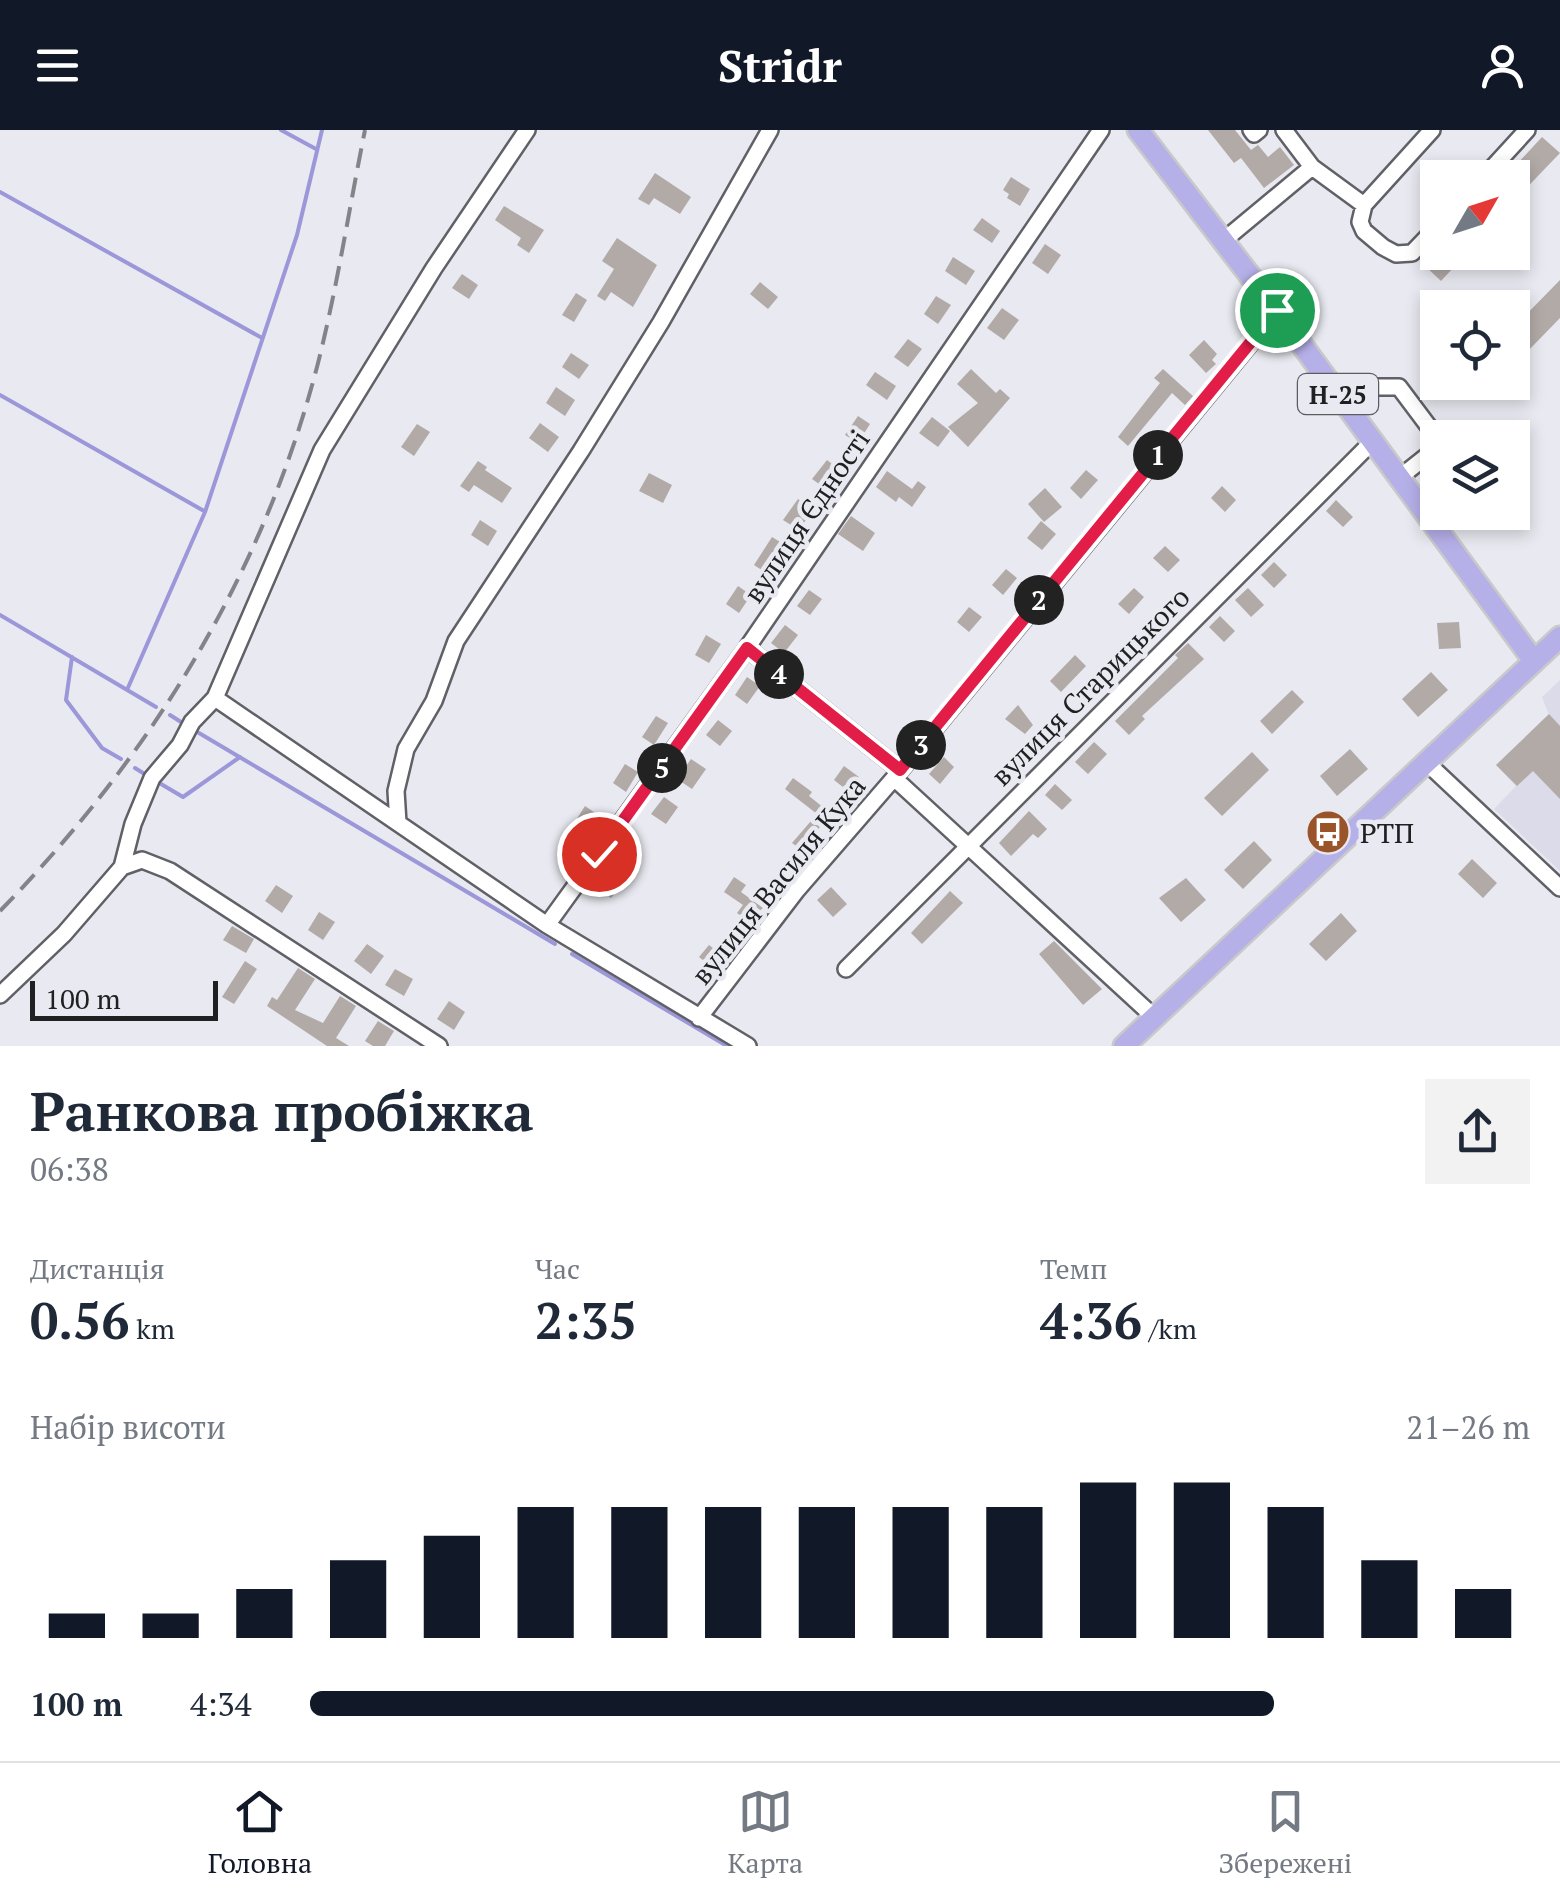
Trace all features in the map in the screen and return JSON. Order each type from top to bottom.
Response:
[{"type":"main road","name":"Н-25","points":[[1138,130],[1277,310],[1534,661]]},
{"type":"main road","points":[[1124,1046],[1560,637]]},
{"type":"street","points":[[0,995],[64,934],[122,867],[133,824],[152,778],[214,698],[322,450],[434,268],[527,130]]},
{"type":"street","points":[[398,824],[396,791],[406,749],[434,700],[456,641],[661,322],[770,130]]},
{"type":"street","name":"вулиця Єдності","points":[[547,925],[747,648],[1100,130]]},
{"type":"street","points":[[1250,130],[1254,134],[1258,130]]},
{"type":"street","points":[[1284,130],[1312,166],[1364,204]]},
{"type":"street","points":[[1420,245],[1412,253],[1396,254],[1364,231],[1360,222],[1364,204],[1432,130]]},
{"type":"street","points":[[1500,160],[1527,130]]},
{"type":"street","points":[[1223,240],[1312,166]]},
{"type":"street","name":"вулиця Василя Кука","points":[[699,1018],[796,890],[897,774],[1277,310]]},
{"type":"street","points":[[1333,388],[1399,387],[1424,420]]},
{"type":"street","name":"вулиця Старицького","points":[[846,969],[1372,442]]},
{"type":"street","points":[[1400,478],[1420,462]]},
{"type":"street","points":[[747,648],[897,774],[966,846],[1154,1017]]},
{"type":"street","points":[[214,698],[547,925],[748,1046]]},
{"type":"street","points":[[1426,762],[1560,888]]},
{"type":"street","points":[[133,824],[141,842],[170,871]]},
{"type":"street","points":[[122,867],[142,860],[170,871],[439,1046]]},
{"type":"shaded area","points":[[1560,680],[1560,871],[1494,809],[1516,786],[1496,765],[1549,715],[1542,697]]},
{"type":"building","points":[[1208,130],[1235,130],[1251,150],[1258,145],[1268,157],[1280,147],[1294,165],[1264,188],[1241,158],[1234,163]]},
{"type":"building","points":[[1542,137],[1560,153],[1530,184],[1530,160],[1521,160]]},
{"type":"building","points":[[655,173],[691,197],[680,214],[654,198],[649,205],[638,199]]},
{"type":"building","points":[[1011,177],[1030,189],[1020,206],[1007,198],[1009,194],[1003,190]]},
{"type":"building","points":[[504,206],[544,230],[529,253],[517,245],[521,238],[495,220]]},
{"type":"building","points":[[982,218],[1000,231],[992,243],[973,230]]},
{"type":"building","points":[[617,238],[657,265],[633,307],[611,292],[605,301],[597,296],[614,269],[602,261]]},
{"type":"building","points":[[1045,244],[1061,255],[1048,274],[1032,263]]},
{"type":"building","points":[[953,257],[975,271],[966,285],[945,271]]},
{"type":"building","points":[[1429,270],[1451,270],[1441,281]]},
{"type":"building","points":[[462,274],[478,285],[469,299],[452,288]]},
{"type":"building","points":[[1560,280],[1560,318],[1530,349],[1530,311]]},
{"type":"building","points":[[760,282],[778,297],[768,309],[750,294]]},
{"type":"building","points":[[576,293],[587,300],[574,322],[562,315]]},
{"type":"building","points":[[936,296],[951,305],[938,324],[924,314]]},
{"type":"building","points":[[1002,308],[1019,320],[1004,340],[987,328]]},
{"type":"building","points":[[908,339],[922,349],[908,367],[894,357]]},
{"type":"building","points":[[1204,340],[1217,354],[1212,360],[1216,364],[1206,373],[1189,355]]},
{"type":"building","points":[[571,353],[589,365],[579,379],[562,367]]},
{"type":"building","points":[[971,369],[996,393],[1000,389],[1010,398],[968,447],[948,427],[978,403],[957,384]]},
{"type":"building","points":[[1163,369],[1193,396],[1185,405],[1172,393],[1128,446],[1118,437],[1160,383],[1154,378]]},
{"type":"building","points":[[875,372],[896,386],[887,400],[866,385]]},
{"type":"building","points":[[556,387],[575,400],[565,416],[546,403]]},
{"type":"building","points":[[858,416],[870,424],[858,443],[845,435]]},
{"type":"building","points":[[932,417],[950,431],[938,447],[919,433]]},
{"type":"building","points":[[540,423],[559,437],[548,452],[529,438]]},
{"type":"building","points":[[417,424],[430,432],[414,456],[401,447]]},
{"type":"building","points":[[827,460],[840,470],[826,489],[812,479]]},
{"type":"building","points":[[478,461],[512,488],[502,503],[474,485],[469,492],[460,486]]},
{"type":"building","points":[[1086,470],[1098,480],[1081,499],[1070,488]]},
{"type":"building","points":[[887,471],[912,489],[918,481],[926,487],[912,507],[899,497],[896,502],[876,487]]},
{"type":"building","points":[[649,473],[672,485],[663,503],[639,491]]},
{"type":"building","points":[[1222,486],[1236,500],[1225,512],[1211,498]]},
{"type":"building","points":[[1045,488],[1062,507],[1044,522],[1028,504]]},
{"type":"building","points":[[798,499],[813,510],[799,530],[783,520]]},
{"type":"building","points":[[1336,500],[1353,517],[1343,527],[1326,511]]},
{"type":"building","points":[[851,516],[875,533],[863,551],[838,534]]},
{"type":"building","points":[[480,520],[497,531],[488,546],[471,535]]},
{"type":"building","points":[[1041,521],[1056,534],[1042,550],[1027,538]]},
{"type":"building","points":[[772,537],[787,546],[768,574],[754,565]]},
{"type":"building","points":[[1165,546],[1180,560],[1168,572],[1153,558]]},
{"type":"building","points":[[1274,562],[1287,575],[1274,588],[1261,575]]},
{"type":"building","points":[[1006,569],[1017,578],[1003,595],[992,585]]},
{"type":"building","points":[[738,586],[751,595],[739,613],[726,604]]},
{"type":"building","points":[[1134,588],[1144,597],[1129,614],[1118,604]]},
{"type":"building","points":[[1248,588],[1264,605],[1251,617],[1235,600]]},
{"type":"building","points":[[809,590],[822,599],[810,615],[797,606]]},
{"type":"building","points":[[969,607],[982,617],[969,632],[957,622]]},
{"type":"building","points":[[1220,616],[1235,631],[1224,642],[1209,627]]},
{"type":"building","points":[[1459,622],[1461,648],[1439,649],[1437,623]]},
{"type":"building","points":[[785,625],[798,635],[784,653],[771,643]]},
{"type":"building","points":[[706,635],[721,644],[709,663],[695,655]]},
{"type":"building","points":[[1188,643],[1204,659],[1142,716],[1145,719],[1129,735],[1115,721]]},
{"type":"building","points":[[1075,655],[1086,666],[1061,692],[1050,681]]},
{"type":"building","points":[[1431,672],[1448,690],[1418,717],[1402,699]]},
{"type":"building","points":[[747,677],[760,686],[747,704],[735,695]]},
{"type":"building","points":[[1292,690],[1304,702],[1272,734],[1260,721]]},
{"type":"building","points":[[1018,705],[1033,725],[1025,734],[1005,719]]},
{"type":"building","points":[[1549,714],[1560,726],[1560,799],[1533,771],[1517,786],[1496,765]]},
{"type":"building","points":[[656,716],[668,723],[654,745],[642,737]]},
{"type":"building","points":[[718,720],[732,731],[720,746],[706,735]]},
{"type":"building","points":[[1094,742],[1107,754],[1088,774],[1075,762]]},
{"type":"building","points":[[1350,749],[1368,769],[1337,796],[1320,776]]},
{"type":"building","points":[[1252,752],[1269,770],[1222,816],[1204,798]]},
{"type":"building","points":[[944,757],[954,767],[940,784],[929,774]]},
{"type":"building","points":[[691,759],[706,769],[692,789],[677,779]]},
{"type":"building","points":[[625,764],[638,772],[626,792],[613,783]]},
{"type":"building","points":[[844,766],[859,777],[848,791],[834,780]]},
{"type":"building","points":[[793,778],[834,816],[826,826],[823,823],[802,850],[792,843],[817,814],[785,789]]},
{"type":"building","points":[[1055,784],[1072,800],[1062,810],[1045,795]]},
{"type":"building","points":[[664,797],[678,807],[666,824],[651,814]]},
{"type":"building","points":[[585,806],[604,819],[590,841],[571,828]]},
{"type":"building","points":[[1029,811],[1047,829],[1038,838],[1033,834],[1011,856],[999,843]]},
{"type":"building","points":[[1254,841],[1272,860],[1243,889],[1224,870]]},
{"type":"building","points":[[1472,859],[1497,883],[1483,898],[1458,874]]},
{"type":"building","points":[[614,868],[627,879],[611,898],[598,888]]},
{"type":"building","points":[[734,877],[746,885],[741,892],[763,908],[748,921],[737,913],[743,905],[724,892]]},
{"type":"building","points":[[1186,878],[1206,900],[1181,922],[1159,898]]},
{"type":"building","points":[[276,885],[293,896],[282,913],[265,901]]},
{"type":"building","points":[[831,887],[847,904],[833,917],[817,900]]},
{"type":"building","points":[[950,891],[963,903],[922,944],[911,933]]},
{"type":"building","points":[[319,912],[335,922],[323,940],[308,930]]},
{"type":"building","points":[[1341,913],[1357,931],[1326,961],[1309,944]]},
{"type":"building","points":[[232,926],[254,939],[246,953],[223,940]]},
{"type":"building","points":[[1054,941],[1102,989],[1083,1005],[1039,954]]},
{"type":"building","points":[[367,944],[384,956],[371,974],[354,961]]},
{"type":"building","points":[[709,945],[725,957],[715,970],[699,957]]},
{"type":"building","points":[[245,961],[257,969],[234,1004],[222,997]]},
{"type":"building","points":[[298,968],[315,979],[295,1010],[323,1023],[340,996],[356,1006],[336,1038],[349,1046],[327,1046],[267,1006],[272,997],[277,1000]]},
{"type":"building","points":[[395,969],[413,979],[404,996],[385,985]]},
{"type":"building","points":[[449,1001],[465,1012],[454,1030],[437,1019]]},
{"type":"building","points":[[378,1021],[394,1031],[385,1046],[365,1041]]},
{"type":"waterway","points":[[281,130],[316,149]]},
{"type":"waterway","points":[[127,690],[205,512],[297,235],[322,130]]},
{"type":"waterway","points":[[0,192],[262,338]]},
{"type":"waterway","points":[[0,395],[204,511]]},
{"type":"waterway","points":[[0,615],[156,707]]},
{"type":"waterway","points":[[72,657],[66,700],[102,748],[121,759]]},
{"type":"waterway","points":[[170,715],[181,722]]},
{"type":"waterway","points":[[199,733],[555,944]]},
{"type":"waterway","points":[[161,784],[183,797],[240,757]]},
{"type":"waterway","points":[[135,768],[143,773]]},
{"type":"waterway","points":[[572,954],[727,1046]]},
{"type":"railway","points":[[0,911],[105,791],[152,727],[232,591],[294,444],[317,367],[365,130]]},
{"type":"place","name":"РТП","points":[[1328,832]]},
{"type":"route","points":[[599,854],[747,648],[900,770],[1277,310]]}]
